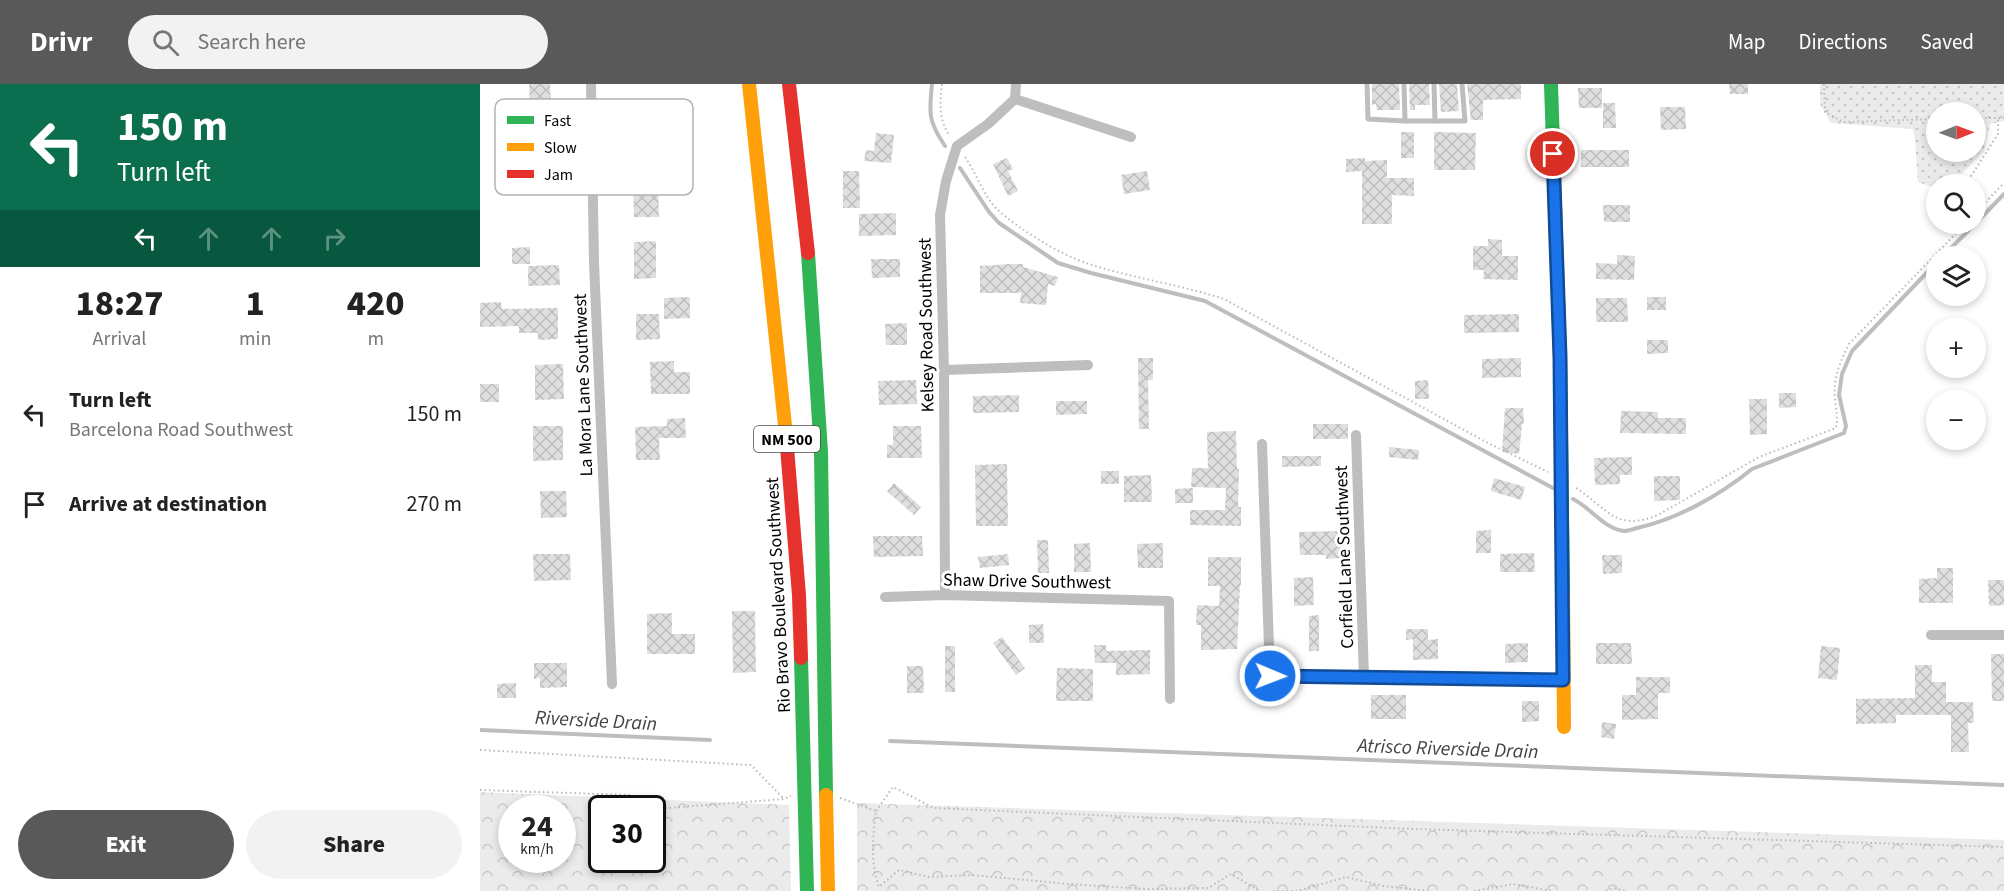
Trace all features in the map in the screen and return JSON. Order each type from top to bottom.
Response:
[{"type":"main road","name":"Rio Bravo Boulevard Southwest","points":[[750,84],[788,454],[799,595],[807,891]]},
{"type":"main road","name":"NM 500","points":[[789,84],[811,276],[819,417],[828,891]]},
{"type":"main road","points":[[1551,84],[1560,357],[1564,727]]},
{"type":"street","name":"La Mora Lane Southwest","points":[[591,84],[591,99]]},
{"type":"street","points":[[957,146],[988,124],[1015,99],[1016,84]]},
{"type":"street","points":[[1015,99],[1131,137]]},
{"type":"street","name":"Kelsey Road Southwest","points":[[945,595],[944,370],[940,215],[946,181],[957,146]]},
{"type":"street","name":"La Mora Lane Southwest","points":[[593,195],[612,684]]},
{"type":"street","points":[[944,370],[1088,365]]},
{"type":"street","name":"Corfield Lane Southwest","points":[[1356,435],[1365,677]]},
{"type":"street","points":[[1262,444],[1270,676],[1563,680]]},
{"type":"street","name":"Shaw Drive Southwest","points":[[885,597],[945,595],[1169,601],[1170,699]]},
{"type":"street","points":[[1931,635],[2004,635]]},
{"type":"lane","points":[[1367,84],[1368,119],[1405,122],[1464,121],[1462,84]]},
{"type":"lane","points":[[1404,84],[1405,122]]},
{"type":"lane","points":[[1434,84],[1435,121]]},
{"type":"path","points":[[942,84],[940,110],[942,125],[970,164],[998,210],[1021,228],[1060,252],[1084,263],[1224,299],[1486,442],[1561,478],[1586,494],[1609,514],[1631,522],[1643,521],[1658,515],[1759,457],[1836,428],[1838,418],[1834,379],[1839,362],[1849,344],[1955,234]]},
{"type":"path","points":[[1824,84],[1825,112],[1843,122],[1926,119]]},
{"type":"path","points":[[1986,118],[2004,118]]},
{"type":"path","points":[[1972,174],[1998,134],[1998,118]]},
{"type":"path","points":[[1986,202],[2004,183]]},
{"type":"path","points":[[480,750],[751,765],[784,799]]},
{"type":"path","points":[[1260,891],[1231,874],[1208,888],[1146,889],[972,875],[929,877],[899,870],[879,887],[874,872],[873,839],[876,811],[893,787],[934,808],[1425,829],[2004,847]]},
{"type":"path","points":[[480,790],[630,795],[654,809],[784,799],[805,792]]},
{"type":"path","points":[[826,794],[876,811]]},
{"type":"path","points":[[1273,891],[1298,891],[1346,877],[1383,886],[1430,891]]},
{"type":"path","points":[[1474,891],[1513,884],[1552,891]]},
{"type":"path","points":[[1606,891],[1614,888],[1625,891]]},
{"type":"green space","points":[[1820,84],[2004,84],[2004,121],[1990,124],[1986,142],[1986,102],[1926,102],[1926,162],[1973,162],[1962,174],[1926,174],[1926,185],[1918,182],[1913,129],[1831,123],[1820,104]]},
{"type":"green space","points":[[480,792],[551,795],[498,795],[498,873],[576,873],[576,796],[588,797],[588,873],[666,873],[666,800],[789,805],[791,891],[480,891]]},
{"type":"green space","points":[[857,803],[2004,840],[2004,891],[857,891]]},
{"type":"building","points":[[529,84],[550,84],[551,99],[530,99]]},
{"type":"building","points":[[1372,84],[1399,84],[1400,110],[1377,110],[1376,104],[1372,105]]},
{"type":"building","points":[[1409,84],[1429,84],[1430,105],[1415,105],[1415,110],[1410,110]]},
{"type":"building","points":[[1439,84],[1457,84],[1459,111],[1441,112]]},
{"type":"building","points":[[1467,84],[1521,84],[1521,99],[1483,100],[1483,120],[1471,120]]},
{"type":"building","points":[[1729,84],[1748,84],[1748,94],[1730,94]]},
{"type":"building","points":[[1578,88],[1602,88],[1602,108],[1579,108]]},
{"type":"building","points":[[1603,103],[1615,103],[1616,128],[1603,128]]},
{"type":"building","points":[[1660,107],[1685,107],[1686,129],[1661,130]]},
{"type":"building","points":[[1401,132],[1414,132],[1414,158],[1401,158]]},
{"type":"building","points":[[1434,132],[1476,133],[1475,170],[1434,170]]},
{"type":"building","points":[[876,133],[894,135],[891,163],[864,161],[866,150],[874,151]]},
{"type":"building","points":[[1581,150],[1629,150],[1629,167],[1581,167]]},
{"type":"building","points":[[1007,158],[1013,169],[1008,171],[1018,191],[1008,196],[993,164]]},
{"type":"building","points":[[1365,158],[1365,161],[1387,160],[1387,178],[1414,178],[1414,196],[1392,195],[1392,224],[1362,224],[1362,171],[1346,172],[1346,159]]},
{"type":"building","points":[[843,171],[859,171],[860,208],[843,208]]},
{"type":"building","points":[[1147,171],[1150,190],[1124,194],[1121,175]]},
{"type":"building","points":[[633,195],[658,195],[659,217],[634,217]]},
{"type":"building","points":[[1603,205],[1630,205],[1630,222],[1604,222]]},
{"type":"building","points":[[896,213],[896,235],[859,236],[859,214]]},
{"type":"building","points":[[1488,239],[1502,240],[1502,256],[1518,256],[1518,280],[1483,279],[1484,270],[1473,270],[1473,246],[1488,246]]},
{"type":"building","points":[[656,241],[656,278],[634,279],[634,242]]},
{"type":"building","points":[[530,247],[530,264],[512,264],[512,248]]},
{"type":"building","points":[[1617,255],[1635,256],[1634,280],[1596,279],[1596,263],[1617,264]]},
{"type":"building","points":[[871,259],[900,259],[900,277],[872,278]]},
{"type":"building","points":[[1023,264],[1023,267],[1058,277],[1055,286],[1048,284],[1046,305],[1020,303],[1021,293],[980,293],[980,266]]},
{"type":"building","points":[[559,265],[560,285],[528,286],[528,266]]},
{"type":"building","points":[[690,297],[690,318],[664,319],[664,298]]},
{"type":"building","points":[[1647,297],[1666,297],[1666,310],[1647,310]]},
{"type":"building","points":[[1596,298],[1627,298],[1628,322],[1596,322]]},
{"type":"building","points":[[501,302],[502,309],[558,308],[558,339],[538,340],[538,333],[519,333],[519,326],[480,327],[480,303]]},
{"type":"building","points":[[636,314],[659,314],[660,339],[636,340]]},
{"type":"building","points":[[1519,314],[1519,332],[1464,333],[1464,315]]},
{"type":"building","points":[[907,323],[907,345],[886,345],[885,324]]},
{"type":"building","points":[[1647,340],[1668,340],[1668,353],[1647,354]]},
{"type":"building","points":[[1138,358],[1153,358],[1153,380],[1148,380],[1149,429],[1139,429]]},
{"type":"building","points":[[1521,358],[1521,377],[1482,378],[1482,359]]},
{"type":"building","points":[[674,361],[674,372],[690,372],[690,394],[651,394],[650,362]]},
{"type":"building","points":[[563,364],[564,399],[535,400],[535,365]]},
{"type":"building","points":[[916,380],[917,404],[879,405],[878,381]]},
{"type":"building","points":[[1428,380],[1429,399],[1415,399],[1415,381]]},
{"type":"building","points":[[480,384],[499,384],[499,402],[480,402]]},
{"type":"building","points":[[1779,393],[1796,393],[1796,407],[1779,408]]},
{"type":"building","points":[[1019,395],[1019,412],[973,413],[973,396]]},
{"type":"building","points":[[1749,399],[1767,399],[1767,434],[1750,435]]},
{"type":"building","points":[[1056,401],[1087,401],[1087,414],[1056,415]]},
{"type":"building","points":[[1505,408],[1523,408],[1524,424],[1522,424],[1519,454],[1502,452]]},
{"type":"building","points":[[1621,411],[1658,412],[1658,418],[1686,418],[1686,434],[1620,433]]},
{"type":"building","points":[[685,418],[686,438],[659,438],[660,460],[636,460],[635,427],[667,426],[667,419]]},
{"type":"building","points":[[1313,424],[1348,424],[1348,439],[1313,439]]},
{"type":"building","points":[[533,426],[563,426],[563,460],[533,461]]},
{"type":"building","points":[[893,426],[921,426],[922,458],[887,458],[887,445],[893,445]]},
{"type":"building","points":[[1236,431],[1237,469],[1239,469],[1238,507],[1241,507],[1241,526],[1190,525],[1190,510],[1225,510],[1226,488],[1191,487],[1192,468],[1208,468],[1207,432]]},
{"type":"building","points":[[1389,447],[1419,450],[1418,460],[1389,457]]},
{"type":"building","points":[[1282,456],[1321,456],[1321,466],[1282,467]]},
{"type":"building","points":[[1632,457],[1632,475],[1620,475],[1620,484],[1595,485],[1594,458]]},
{"type":"building","points":[[1007,464],[1008,526],[976,526],[975,465]]},
{"type":"building","points":[[1101,471],[1119,471],[1119,484],[1101,484]]},
{"type":"building","points":[[1151,475],[1152,502],[1124,502],[1124,476]]},
{"type":"building","points":[[1654,476],[1680,476],[1680,500],[1654,501]]},
{"type":"building","points":[[1494,478],[1525,487],[1521,500],[1491,491]]},
{"type":"building","points":[[894,483],[921,507],[914,515],[887,491]]},
{"type":"building","points":[[1193,488],[1193,503],[1175,503],[1175,489]]},
{"type":"building","points":[[540,491],[566,491],[567,517],[541,518]]},
{"type":"building","points":[[1491,530],[1491,553],[1476,553],[1476,531]]},
{"type":"building","points":[[1341,531],[1341,558],[1326,559],[1326,555],[1300,555],[1299,532]]},
{"type":"building","points":[[873,536],[922,536],[923,556],[874,557]]},
{"type":"building","points":[[1037,540],[1048,540],[1049,573],[1038,573]]},
{"type":"building","points":[[1090,543],[1091,572],[1074,572],[1074,544]]},
{"type":"building","points":[[1163,543],[1163,568],[1138,568],[1137,544]]},
{"type":"building","points":[[1534,553],[1535,572],[1500,572],[1500,554]]},
{"type":"building","points":[[533,554],[570,554],[571,580],[534,581]]},
{"type":"building","points":[[1008,554],[1009,565],[980,568],[978,557]]},
{"type":"building","points":[[1602,555],[1622,555],[1622,573],[1603,574]]},
{"type":"building","points":[[1208,557],[1241,557],[1237,649],[1201,650],[1201,625],[1196,625],[1197,605],[1219,606],[1220,586],[1208,586]]},
{"type":"building","points":[[1937,568],[1953,568],[1953,603],[1919,603],[1919,579],[1937,578]]},
{"type":"building","points":[[1313,577],[1314,605],[1294,606],[1294,578]]},
{"type":"building","points":[[1988,580],[2004,580],[2004,605],[1989,606]]},
{"type":"building","points":[[732,611],[755,611],[756,672],[733,673]]},
{"type":"building","points":[[672,613],[672,634],[695,634],[695,654],[647,654],[647,614]]},
{"type":"building","points":[[1319,615],[1319,651],[1309,651],[1309,616]]},
{"type":"building","points":[[1043,624],[1044,643],[1029,643],[1029,625]]},
{"type":"building","points":[[1406,629],[1428,629],[1428,640],[1438,639],[1438,659],[1413,660],[1413,639],[1406,640]]},
{"type":"building","points":[[1002,637],[1025,668],[1016,675],[993,643]]},
{"type":"building","points":[[1528,643],[1528,662],[1505,663],[1505,644]]},
{"type":"building","points":[[1596,643],[1631,643],[1632,664],[1596,664]]},
{"type":"building","points":[[1094,645],[1106,645],[1106,651],[1150,650],[1150,674],[1116,675],[1116,663],[1095,663]]},
{"type":"building","points":[[945,646],[955,646],[955,692],[945,692]]},
{"type":"building","points":[[1821,646],[1840,648],[1837,680],[1818,678]]},
{"type":"building","points":[[1991,654],[2004,654],[2004,701],[1992,701]]},
{"type":"building","points":[[534,663],[567,663],[567,687],[540,688],[540,678],[534,679]]},
{"type":"building","points":[[1915,665],[1932,665],[1932,682],[1946,682],[1946,702],[1973,702],[1974,723],[1968,723],[1969,752],[1951,752],[1951,715],[1896,715],[1896,723],[1856,724],[1856,699],[1915,698]]},
{"type":"building","points":[[907,666],[923,666],[924,693],[907,693]]},
{"type":"building","points":[[1057,668],[1093,669],[1093,701],[1056,701]]},
{"type":"building","points":[[1636,677],[1670,677],[1670,693],[1658,693],[1658,719],[1622,720],[1622,695],[1636,695]]},
{"type":"building","points":[[516,683],[516,698],[497,698],[497,684]]},
{"type":"building","points":[[1371,695],[1406,695],[1406,719],[1371,719]]},
{"type":"building","points":[[1522,701],[1539,701],[1539,721],[1522,722]]},
{"type":"building","points":[[1602,722],[1616,724],[1614,739],[1601,737]]},
{"type":"waterway","points":[[932,84],[931,116],[935,130],[945,146]]},
{"type":"waterway","points":[[960,168],[999,223],[1058,263],[1205,301],[1553,488]]},
{"type":"waterway","points":[[1986,213],[2004,194]]},
{"type":"waterway","points":[[1953,246],[1965,234]]},
{"type":"waterway","points":[[1573,499],[1610,526],[1624,531],[1629,530],[1668,519],[1712,497],[1752,469],[1844,433],[1846,426],[1839,395],[1842,374],[1852,351],[1926,273]]},
{"type":"waterway","name":"Riverside Drain","points":[[480,730],[710,740]]},
{"type":"waterway","name":"Atrisco Riverside Drain","points":[[890,741],[2004,785]]},
{"type":"traffic: fast","points":[[1551,84],[1560,357],[1563,593]]},
{"type":"traffic: fast","points":[[808,253],[821,452],[826,795]]},
{"type":"traffic: fast","points":[[801,658],[807,891]]},
{"type":"traffic: slow","points":[[749,84],[786,435]]},
{"type":"traffic: slow","points":[[1563,593],[1564,727]]},
{"type":"traffic: slow","points":[[826,795],[828,891]]},
{"type":"traffic: jam","points":[[789,84],[808,253]]},
{"type":"traffic: jam","points":[[786,435],[799,595],[801,658]]},
{"type":"route","points":[[1270,676],[1563,680],[1560,357],[1553,154]]}]
